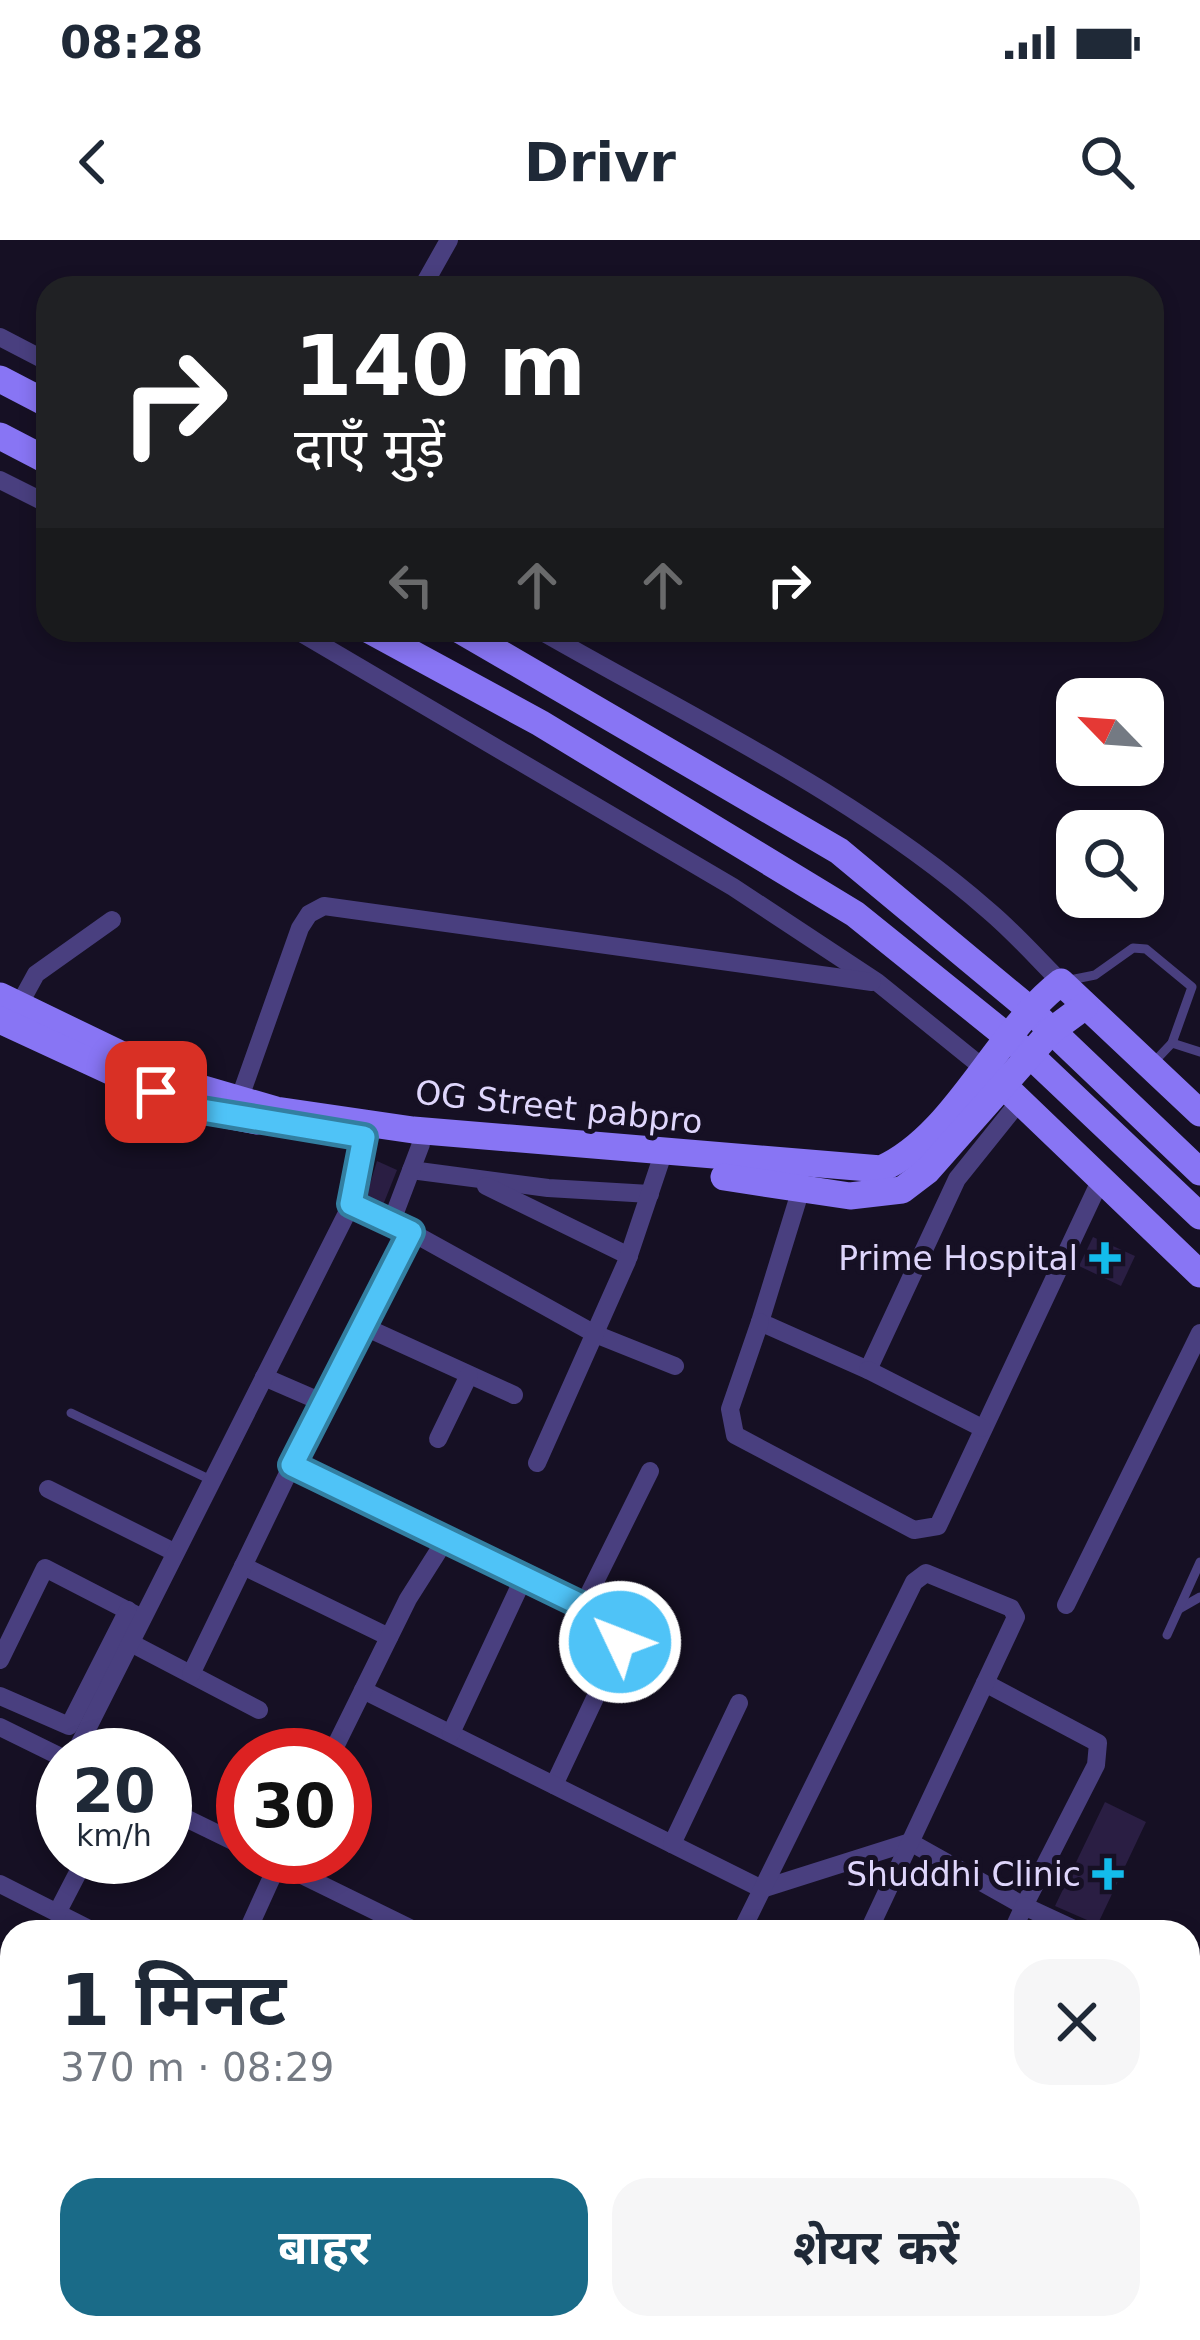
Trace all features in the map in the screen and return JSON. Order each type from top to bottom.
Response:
[{"type":"street","points":[[429,276],[449,240]]},
{"type":"street","points":[[0,338],[36,356]]},
{"type":"street","points":[[0,380],[36,398]]},
{"type":"street","points":[[0,436],[36,454]]},
{"type":"street","points":[[0,479],[36,498]]},
{"type":"street","points":[[316,642],[733,887],[877,982],[982,1065],[1200,1274]]},
{"type":"street","points":[[391,642],[540,724],[855,914],[1030,1055],[1200,1216]]},
{"type":"street","points":[[481,642],[839,851],[1028,1008],[1200,1172]]},
{"type":"street","points":[[559,642],[882,832],[989,911],[1200,1113]]},
{"type":"street","points":[[239,1100],[300,928],[309,914],[324,906],[877,982]]},
{"type":"street","points":[[6,1007],[36,974],[112,920]]},
{"type":"street","name":"OG Street pabpro","points":[[6,1007],[190,1108],[364,1137],[416,1157],[658,1172],[881,1169],[913,1155],[1028,1008],[1061,982]]},
{"type":"street","name":"OG Street pabpro","points":[[6,1007],[137,1064],[239,1100],[658,1172],[850,1196],[902,1190],[927,1171],[1012,1094],[1030,1055],[1051,1031],[1085,1006]]},
{"type":"street","points":[[868,1370],[957,1179],[1012,1094]]},
{"type":"street","points":[[0,1696],[69,1726],[174,1552],[351,1204],[364,1137]]},
{"type":"street","points":[[391,1223],[416,1157],[471,1178],[628,1256]]},
{"type":"street","points":[[471,1178],[658,1172],[628,1256],[537,1463]]},
{"type":"street","points":[[801,1189],[730,1409],[735,1435],[914,1530],[938,1526],[946,1516],[982,1428],[1101,1179]]},
{"type":"street","points":[[351,1204],[595,1334],[675,1366]]},
{"type":"street","points":[[191,1674],[411,1232]]},
{"type":"street","points":[[760,1322],[982,1428]]},
{"type":"street","points":[[365,1328],[514,1395]]},
{"type":"street","points":[[1066,1605],[1200,1333]]},
{"type":"street","points":[[438,1439],[469,1375]]},
{"type":"street","points":[[264,1377],[324,1403]]},
{"type":"street","points":[[292,1465],[525,1575],[619,1629],[620,1642],[554,1785]]},
{"type":"street","points":[[583,1606],[650,1471]]},
{"type":"street","points":[[48,1489],[174,1552]]},
{"type":"street","points":[[344,1728],[389,1637],[446,1539]]},
{"type":"street","points":[[243,1566],[389,1637]]},
{"type":"street","points":[[0,1660],[45,1568],[135,1614]]},
{"type":"street","points":[[747,1920],[914,1582],[926,1573],[1016,1612],[874,1920]]},
{"type":"street","points":[[451,1733],[525,1575]]},
{"type":"street","points":[[87,1728],[129,1642],[135,1614]]},
{"type":"street","points":[[129,1642],[259,1710]]},
{"type":"street","points":[[985,1683],[1098,1743],[1096,1765],[1018,1920]]},
{"type":"street","points":[[363,1690],[762,1889],[910,1843],[1054,1920]]},
{"type":"street","points":[[672,1844],[739,1703]]},
{"type":"street","points":[[0,1727],[36,1745]]},
{"type":"street","points":[[0,1884],[71,1920]]},
{"type":"street","points":[[57,1913],[72,1884]]},
{"type":"street","points":[[252,1920],[265,1884]]},
{"type":"street","points":[[324,1884],[394,1920]]},
{"type":"lane","points":[[1061,982],[1095,976],[1132,948],[1162,960],[1193,992],[1172,1043],[1151,1065]]},
{"type":"lane","points":[[1085,1006],[1095,976]]},
{"type":"lane","points":[[1172,1043],[1200,1052]]},
{"type":"lane","points":[[71,1413],[211,1480]]},
{"type":"lane","points":[[1167,1635],[1200,1562]]},
{"type":"lane","points":[[1179,1610],[1200,1598]]},
{"type":"building","points":[[377,1161],[397,1170],[383,1205],[366,1197]]},
{"type":"building","points":[[1093,1237],[1135,1256],[1121,1286],[1079,1266]]},
{"type":"building","points":[[1105,1802],[1146,1822],[1100,1920],[1087,1920],[1055,1906]]},
{"type":"place","name":"Prime Hospital","points":[[1105,1258]]},
{"type":"place","name":"Shuddhi Clinic","points":[[1108,1874]]},
{"type":"route","points":[[156,1092],[190,1108],[364,1137],[351,1204],[411,1232],[292,1465],[583,1606],[619,1629],[620,1642]]}]
